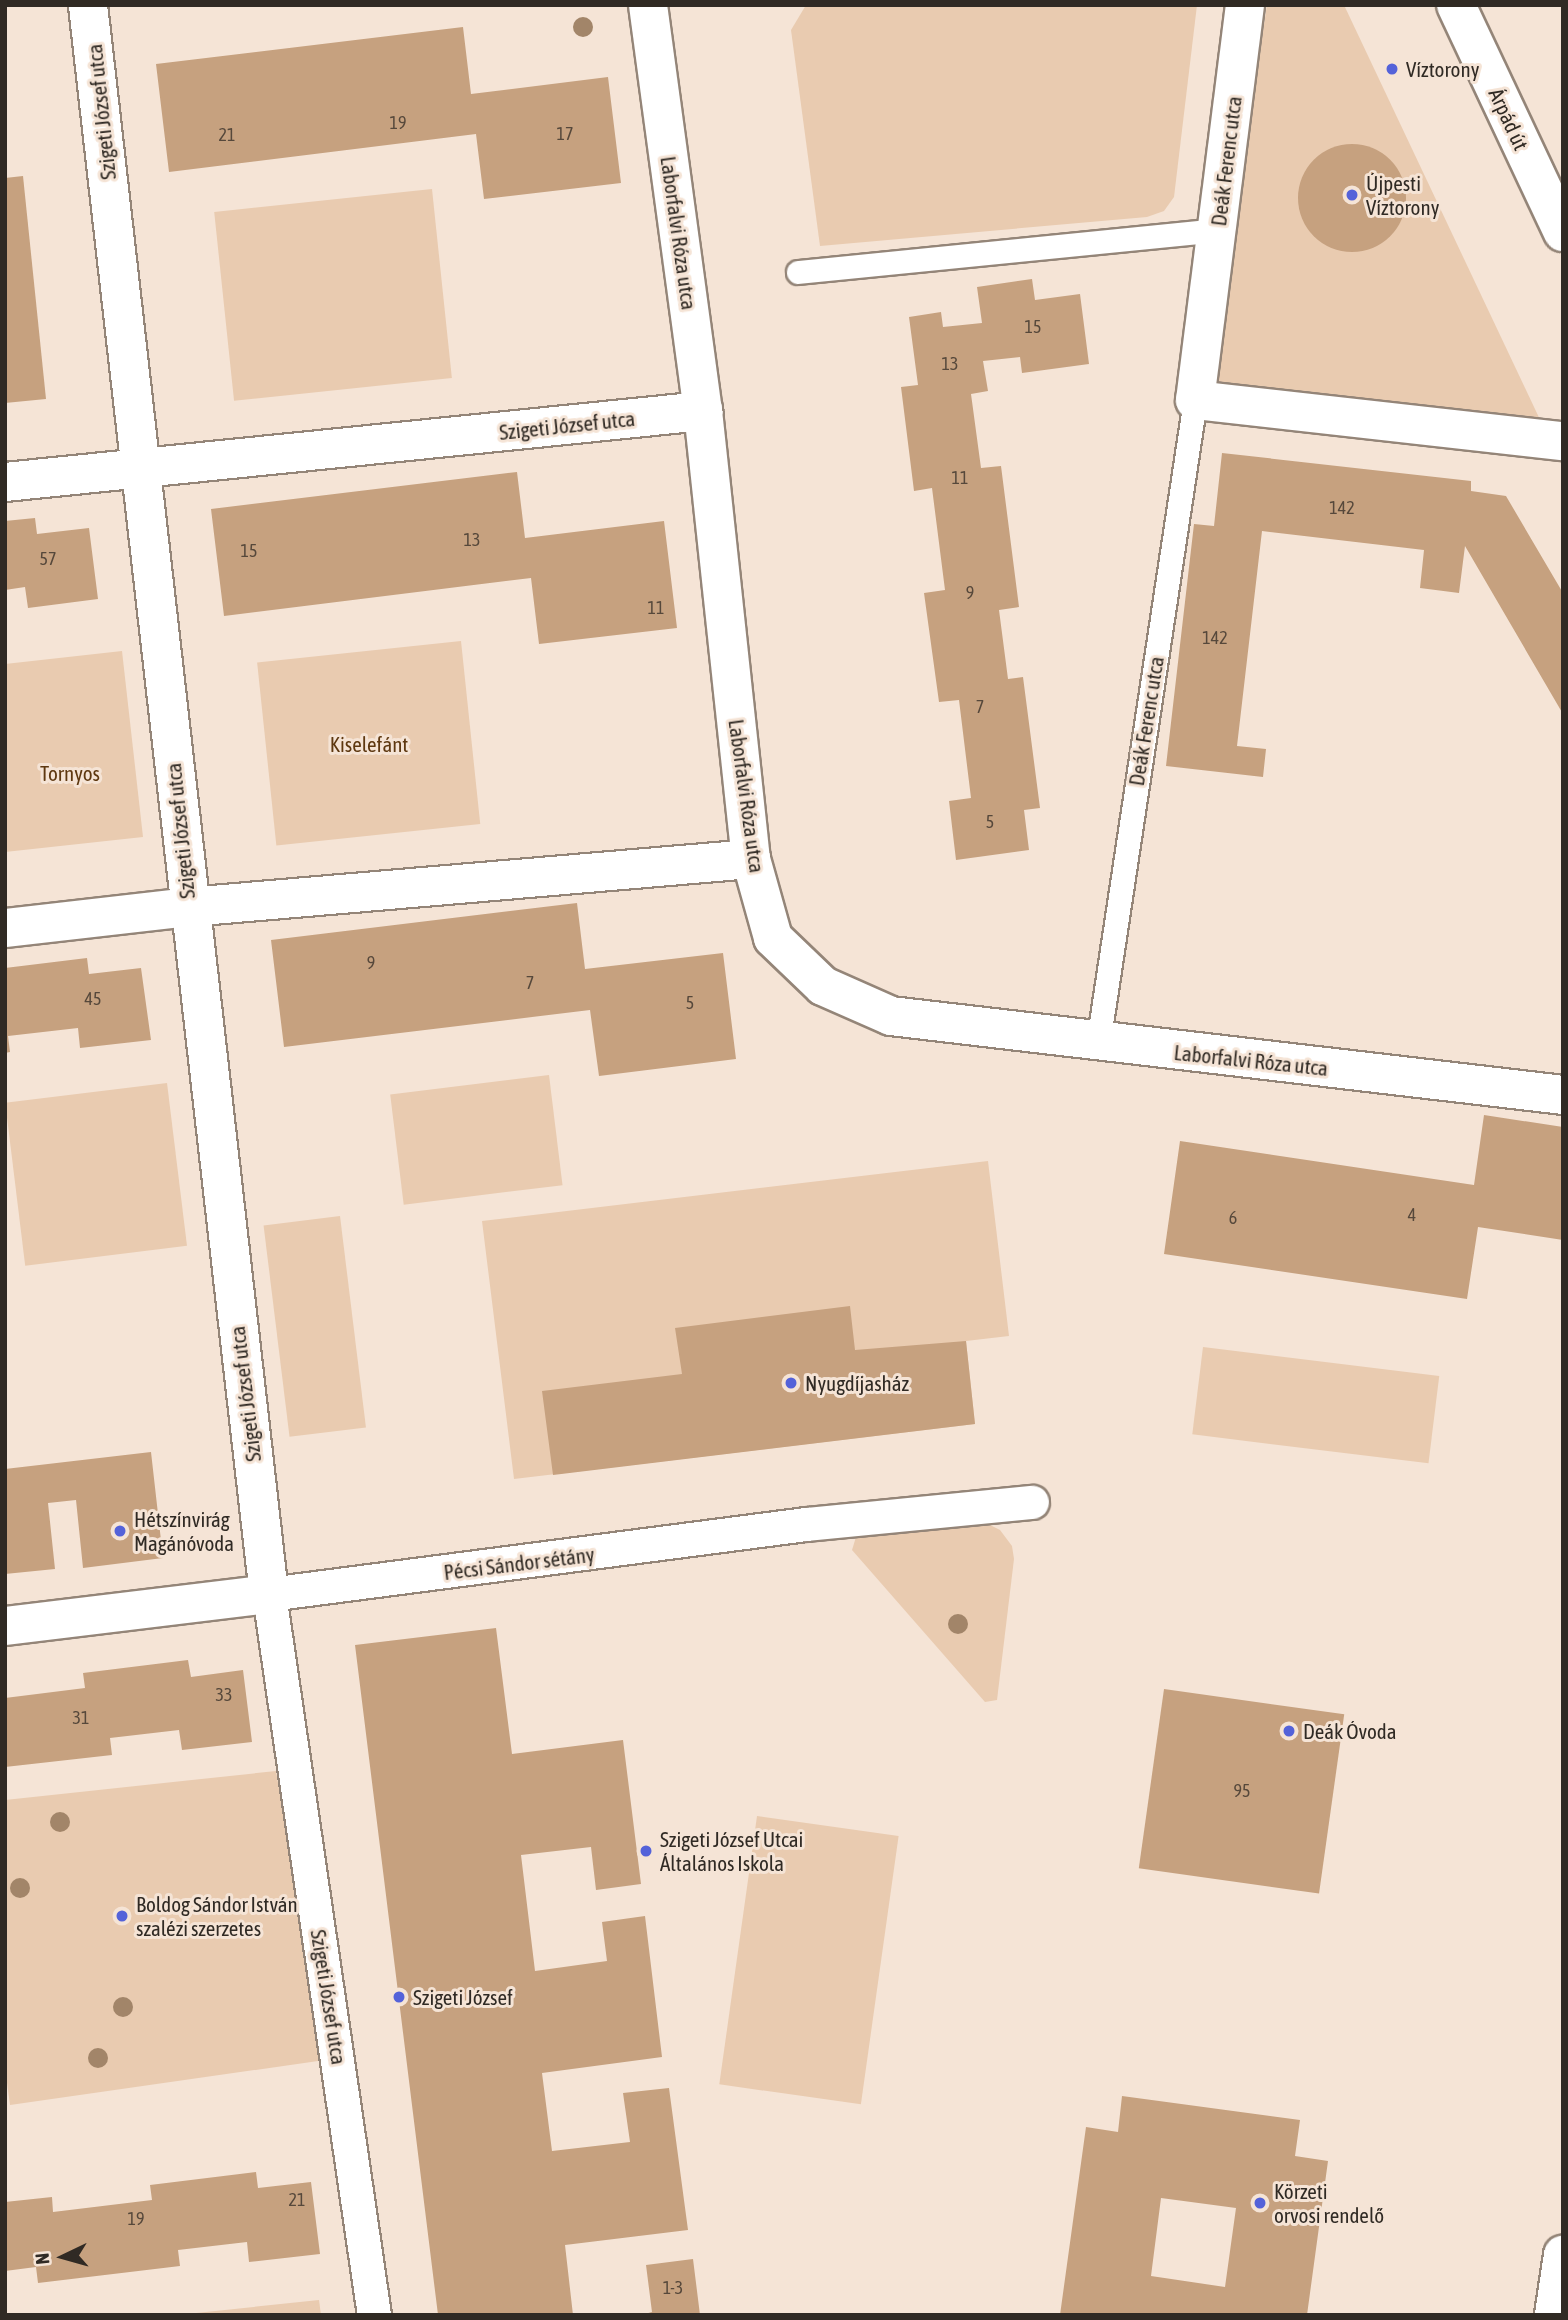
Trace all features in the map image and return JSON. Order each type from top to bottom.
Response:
[{"type":"street","name":"Szigeti József utca","points":[[88,5],[269,1594],[374,2315]]},
{"type":"street","name":"Laborfalvi Róza utca","points":[[648,5],[703,411],[751,859],[773,938],[823,986],[891,1016],[1098,1043],[1563,1095]]},
{"type":"street","name":"Deák Ferenc utca","points":[[1195,400],[1245,5]]},
{"type":"street","name":"Árpád út","points":[[1455,5],[1563,232]]},
{"type":"street","points":[[1195,400],[1563,441]]},
{"type":"street","name":"Szigeti József utca","points":[[140,470],[703,411]]},
{"type":"street","points":[[5,482],[140,470]]},
{"type":"street","points":[[5,928],[189,907],[751,859]]},
{"type":"street","name":"Pécsi Sándor sétány","points":[[5,1626],[806,1524],[1032,1502]]},
{"type":"street","points":[[1554,2315],[1563,2255]]},
{"type":"lane","points":[[798,272],[1217,230]]},
{"type":"lane","name":"Deák Ferenc utca","points":[[1098,1043],[1195,400]]},
{"type":"green space","points":[[806,5],[1197,5],[1174,197],[1164,211],[1147,217],[820,246],[791,30]]},
{"type":"green space","points":[[1267,5],[1344,5],[1543,426],[1207,385]]},
{"type":"green space","points":[[432,189],[452,378],[234,401],[214,212]]},
{"type":"green space","name":"Kiselefánt","points":[[461,641],[480,824],[276,845],[257,662]]},
{"type":"green space","name":"Tornyos","points":[[122,651],[143,837],[5,852],[5,664]]},
{"type":"green space","points":[[549,1075],[563,1185],[404,1205],[390,1094]]},
{"type":"green space","points":[[167,1083],[187,1246],[25,1266],[5,1103]]},
{"type":"green space","points":[[988,1161],[1009,1336],[966,1341],[975,1424],[514,1479],[482,1221]]},
{"type":"green space","points":[[340,1216],[366,1427],[290,1437],[264,1225]]},
{"type":"green space","points":[[1203,1347],[1439,1376],[1429,1463],[1192,1434]]},
{"type":"green space","points":[[984,1522],[1000,1530],[1012,1546],[1014,1559],[997,1700],[985,1702],[852,1550],[856,1537]]},
{"type":"green space","points":[[276,1771],[325,2060],[10,2105],[5,2068],[5,1800]]},
{"type":"green space","points":[[757,1816],[899,1836],[861,2104],[719,2084]]},
{"type":"green space","points":[[319,2300],[321,2315],[177,2315]]},
{"type":"building","points":[[463,27],[471,94],[608,77],[621,183],[484,199],[476,134],[169,172],[156,64]]},
{"type":"building","name":"Újpesti Víztorony","points":[[1352,144],[1373,148],[1390,160],[1402,177],[1406,198],[1402,219],[1390,236],[1373,248],[1352,252],[1331,248],[1314,236],[1302,219],[1298,198],[1302,177],[1314,160],[1331,148]]},
{"type":"building","points":[[23,176],[46,399],[5,403],[5,178]]},
{"type":"building","points":[[1032,279],[1035,300],[1080,294],[1089,364],[1022,373],[1020,357],[983,361],[988,391],[971,394],[981,468],[1001,466],[1019,607],[999,610],[1008,679],[1023,677],[1040,808],[1024,810],[1029,850],[956,860],[949,801],[971,798],[959,700],[939,702],[924,593],[945,590],[932,488],[914,491],[901,387],[918,385],[909,317],[941,312],[943,327],[982,323],[977,287]]},
{"type":"building","points":[[1222,453],[1471,481],[1471,491],[1506,496],[1563,593],[1563,714],[1465,546],[1459,593],[1420,588],[1424,550],[1262,531],[1237,746],[1266,749],[1263,777],[1166,766],[1194,524],[1214,526]]},
{"type":"building","points":[[517,472],[525,538],[664,521],[677,628],[539,644],[531,578],[224,616],[211,509]]},
{"type":"building","points":[[35,518],[37,534],[89,528],[98,599],[28,608],[25,587],[5,590],[5,521]]},
{"type":"building","points":[[577,903],[585,969],[723,953],[736,1059],[599,1076],[590,1010],[284,1047],[271,940]]},
{"type":"building","points":[[87,958],[89,974],[141,968],[151,1040],[80,1048],[78,1028],[8,1036],[10,1052],[5,1053],[5,968]]},
{"type":"building","points":[[1484,1115],[1563,1127],[1563,1240],[1478,1227],[1467,1299],[1164,1254],[1180,1141],[1474,1185]]},
{"type":"building","name":"Nyugdíjasház","points":[[850,1306],[855,1350],[966,1341],[975,1424],[553,1475],[542,1391],[682,1374],[675,1328]]},
{"type":"building","name":"Hétszínvirág Magánóvoda","points":[[151,1452],[163,1558],[83,1568],[76,1500],[48,1503],[55,1569],[5,1574],[5,1469]]},
{"type":"building","points":[[496,1628],[512,1754],[623,1740],[641,1884],[596,1890],[591,1847],[521,1855],[535,1971],[607,1961],[602,1922],[645,1916],[662,2057],[542,2073],[552,2151],[630,2142],[623,2093],[669,2088],[688,2230],[565,2245],[573,2315],[438,2315],[355,1645]]},
{"type":"building","points":[[188,1660],[191,1677],[243,1670],[252,1742],[182,1750],[179,1730],[110,1738],[112,1755],[5,1767],[5,1698],[85,1688],[83,1673]]},
{"type":"building","points":[[1164,1689],[1344,1714],[1319,1894],[1139,1868]]},
{"type":"building","name":"Körzeti orvosi rendelő","points":[[1122,2096],[1300,2120],[1295,2156],[1328,2161],[1307,2315],[1060,2315],[1086,2127],[1118,2132]],"holes":[[[1161,2198],[1236,2208],[1225,2287],[1151,2276]]]},
{"type":"building","points":[[256,2172],[258,2188],[311,2182],[320,2254],[249,2262],[247,2242],[178,2250],[180,2266],[38,2283],[36,2267],[5,2271],[5,2202],[52,2197],[53,2212],[152,2200],[150,2185]]},
{"type":"building","points":[[693,2259],[700,2315],[641,2315],[652,2312],[646,2265]]},
{"type":"place","name":"Víztorony","points":[[1392,69]]},
{"type":"place","name":"Újpesti Víztorony","points":[[1352,195]]},
{"type":"place","name":"Nyugdíjasház","points":[[791,1383]]},
{"type":"place","name":"Hétszínvirág Magánóvoda","points":[[120,1531]]},
{"type":"place","name":"Deák Óvoda","points":[[1289,1731]]},
{"type":"place","name":"Szigeti József Utcai Általános Iskola","points":[[646,1851]]},
{"type":"place","name":"Boldog Sándor István szalézi szerzetes","points":[[122,1916]]},
{"type":"place","name":"Szigeti József","points":[[399,1997]]},
{"type":"place","name":"Körzeti orvosi rendelő","points":[[1260,2203]]}]
